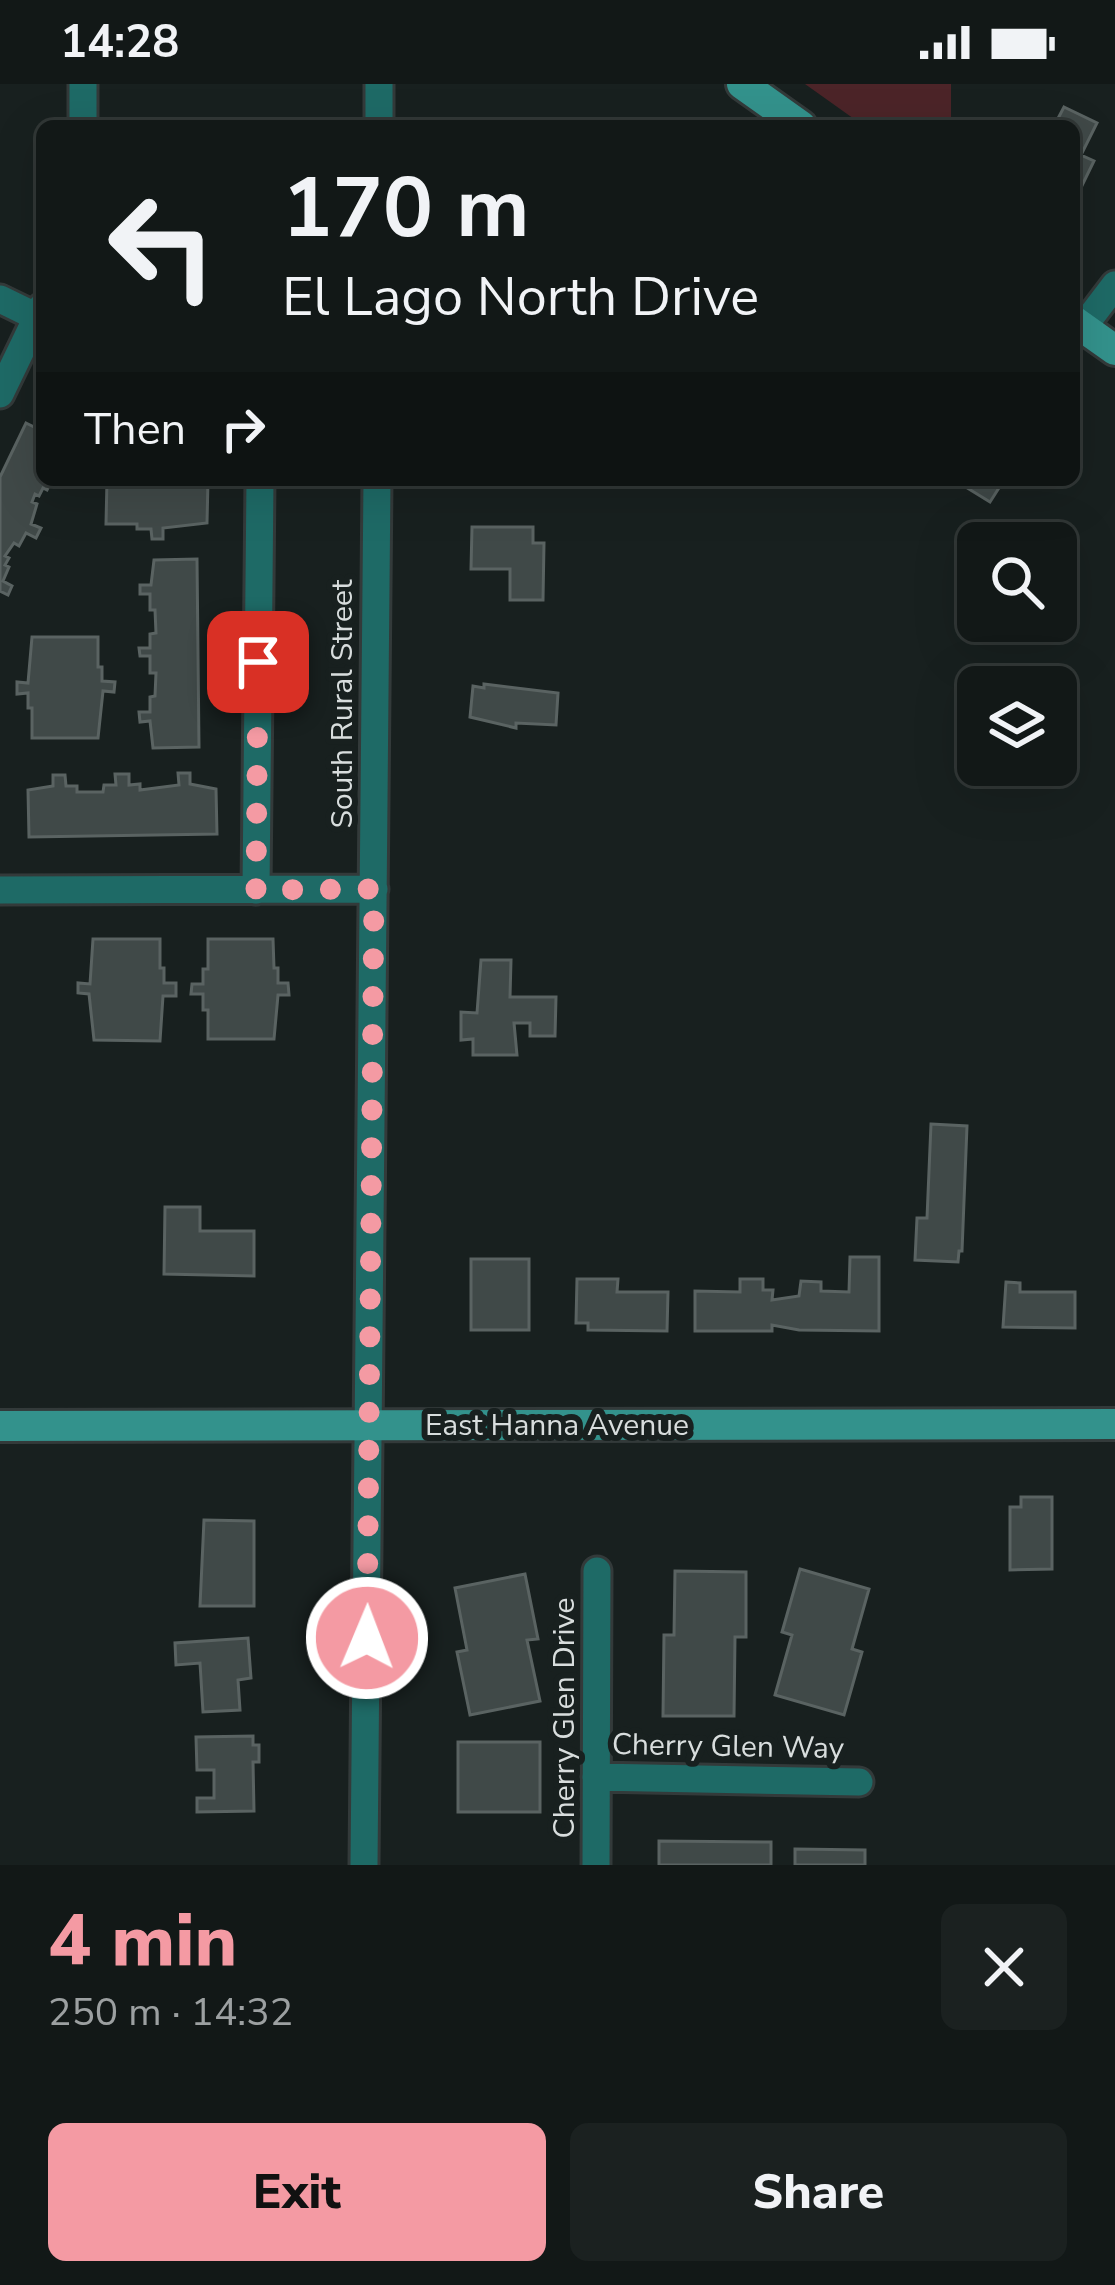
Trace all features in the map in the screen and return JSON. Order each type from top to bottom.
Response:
[{"type":"main road","points":[[742,84],[793,120]]},
{"type":"main road","points":[[1080,325],[1115,350]]},
{"type":"main road","name":"East Hanna Avenue","points":[[0,1426],[1115,1424]]},
{"type":"street","points":[[82,120],[83,84]]},
{"type":"street","points":[[379,84],[379,120]]},
{"type":"street","points":[[1080,322],[1115,285]]},
{"type":"street","points":[[0,299],[36,311]]},
{"type":"street","points":[[0,394],[36,318]]},
{"type":"street","points":[[256,890],[260,486]]},
{"type":"street","name":"South Rural Street","points":[[364,1865],[376,486]]},
{"type":"street","points":[[0,890],[374,889]]},
{"type":"street","name":"Cherry Glen Drive","points":[[596,1865],[597,1571]]},
{"type":"street","name":"Cherry Glen Way","points":[[596,1777],[859,1782]]},
{"type":"shaded area","points":[[805,84],[951,84],[951,120],[856,120]]},
{"type":"building","points":[[1064,107],[1097,123],[1081,155],[1094,161],[1080,190],[1080,120],[1057,120]]},
{"type":"building","points":[[26,423],[36,428],[36,486],[49,486],[39,496],[35,494],[32,502],[37,504],[31,524],[41,528],[36,538],[26,533],[5,556],[9,567],[3,581],[12,586],[8,595],[0,591],[0,477]]},
{"type":"building","points":[[107,486],[208,486],[207,523],[163,528],[163,539],[152,539],[151,529],[137,529],[137,524],[106,524]]},
{"type":"building","points":[[964,486],[1000,486],[990,502]]},
{"type":"building","points":[[472,527],[533,527],[533,543],[544,543],[543,600],[510,600],[510,569],[471,569]]},
{"type":"building","points":[[197,559],[199,747],[153,748],[150,721],[140,722],[139,712],[150,712],[156,673],[150,673],[150,656],[140,656],[139,648],[150,648],[150,634],[156,633],[155,610],[150,610],[150,594],[140,594],[140,585],[151,585],[154,560]]},
{"type":"building","points":[[32,637],[98,637],[102,681],[115,682],[114,692],[103,691],[98,738],[32,738],[28,693],[17,694],[17,682],[28,683]]},
{"type":"building","points":[[484,684],[558,693],[556,725],[516,723],[516,728],[470,717],[473,686],[484,688]]},
{"type":"building","points":[[178,773],[190,773],[190,784],[216,789],[217,834],[29,837],[28,790],[53,786],[53,775],[65,775],[66,786],[77,786],[77,792],[103,792],[104,785],[116,785],[115,774],[129,774],[129,785],[140,784],[140,790],[179,785]]},
{"type":"building","points":[[93,939],[160,939],[164,983],[176,983],[176,996],[163,996],[160,1041],[94,1040],[89,994],[78,993],[78,983],[90,984]]},
{"type":"building","points":[[208,939],[273,939],[278,983],[288,983],[289,995],[278,995],[274,1039],[208,1039],[203,994],[191,994],[192,984],[203,984],[203,969],[208,969]]},
{"type":"building","points":[[481,960],[511,960],[510,997],[556,997],[555,1036],[530,1036],[530,1023],[514,1023],[517,1055],[473,1055],[473,1039],[461,1040],[461,1012],[477,1013]]},
{"type":"building","points":[[931,1124],[967,1126],[958,1262],[915,1260],[917,1218],[927,1218]]},
{"type":"building","points":[[165,1207],[200,1207],[200,1231],[254,1231],[254,1276],[164,1274]]},
{"type":"building","points":[[850,1257],[879,1257],[879,1331],[772,1325],[772,1331],[695,1331],[695,1291],[740,1292],[740,1279],[763,1279],[763,1290],[773,1290],[772,1300],[799,1296],[801,1281],[821,1282],[821,1291],[849,1292]]},
{"type":"building","points":[[471,1259],[529,1259],[529,1330],[471,1330]]},
{"type":"building","points":[[577,1279],[618,1279],[617,1292],[668,1292],[667,1331],[588,1330],[588,1323],[576,1323]]},
{"type":"building","points":[[1006,1282],[1020,1283],[1020,1292],[1075,1292],[1075,1328],[1003,1327]]},
{"type":"building","points":[[1021,1497],[1052,1497],[1052,1569],[1010,1570],[1010,1507],[1021,1507]]},
{"type":"building","points":[[204,1520],[254,1521],[254,1606],[200,1606]]},
{"type":"building","points":[[800,1569],[869,1589],[852,1649],[862,1652],[844,1715],[775,1695],[792,1635],[782,1632]]},
{"type":"building","points":[[675,1571],[746,1572],[746,1637],[735,1637],[734,1716],[663,1716],[664,1635],[674,1635]]},
{"type":"building","points":[[525,1574],[538,1639],[527,1640],[540,1701],[470,1715],[457,1652],[467,1650],[455,1588]]},
{"type":"building","points":[[248,1638],[251,1678],[238,1680],[240,1710],[203,1712],[200,1663],[176,1665],[175,1643]]},
{"type":"building","points":[[253,1736],[253,1745],[259,1745],[259,1762],[253,1762],[254,1811],[197,1812],[197,1798],[214,1798],[214,1770],[197,1770],[196,1737]]},
{"type":"building","points":[[458,1742],[540,1742],[540,1812],[458,1812]]},
{"type":"building","points":[[659,1841],[771,1842],[771,1865],[659,1865]]},
{"type":"building","points":[[795,1849],[865,1850],[865,1865],[795,1865]]},
{"type":"route","points":[[258,662],[256,890],[374,889],[367,1638]]}]
